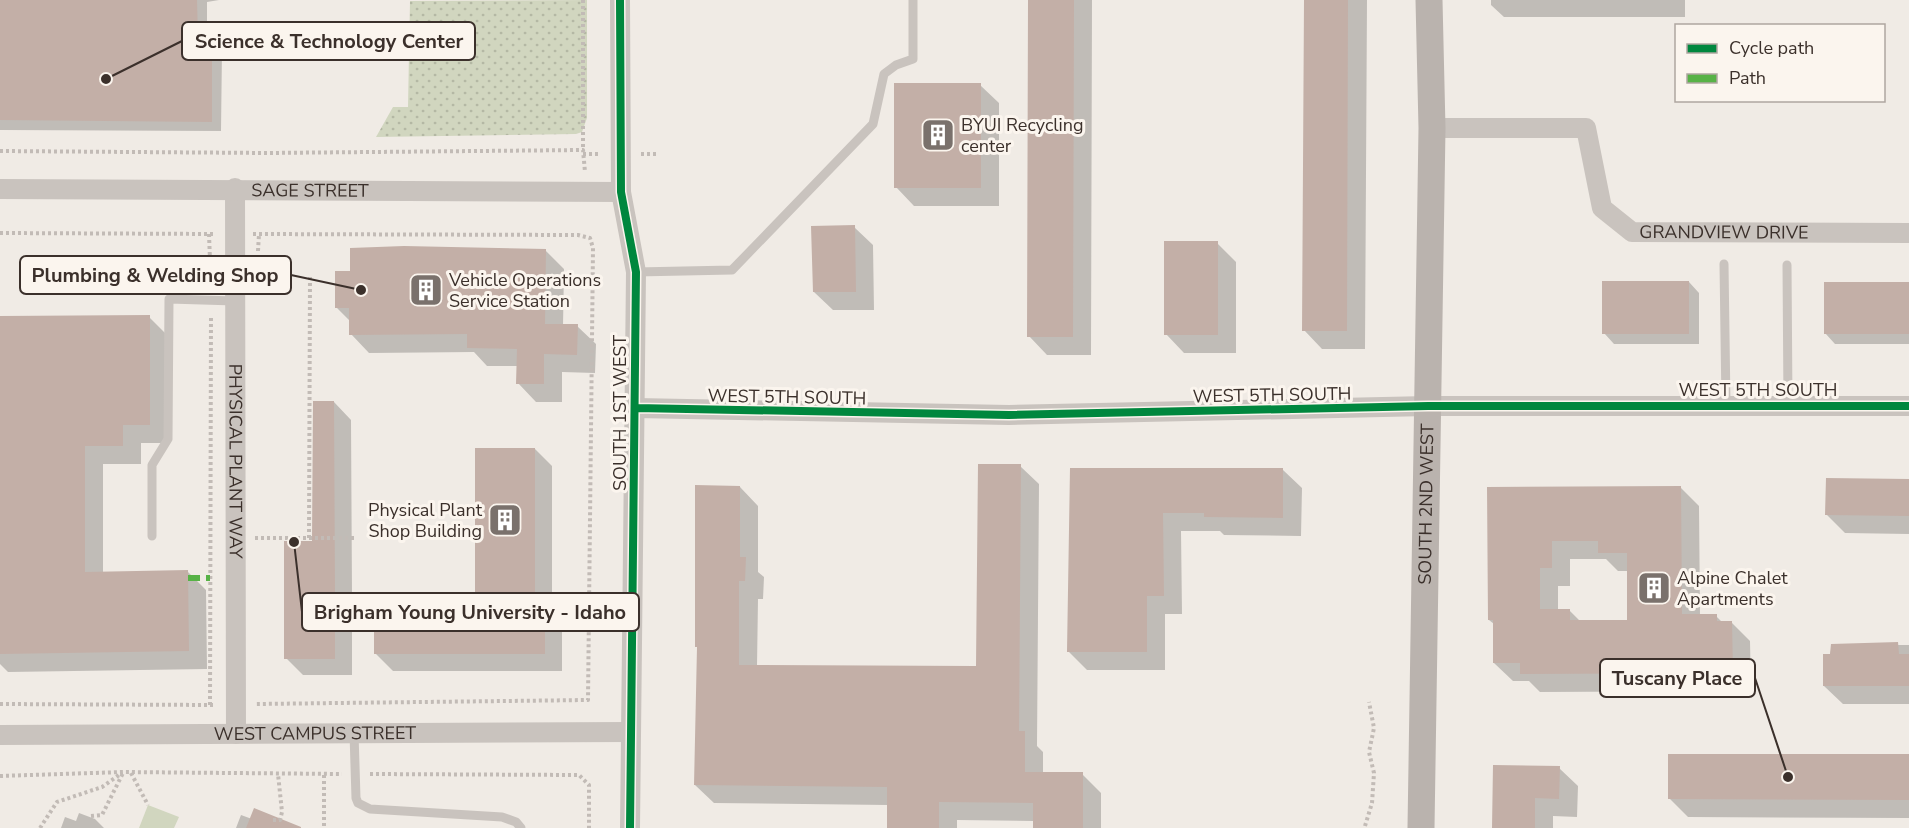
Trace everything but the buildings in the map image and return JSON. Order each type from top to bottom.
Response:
[{"type":"main road","name":"SOUTH 2ND WEST","points":[[1421,828],[1432,128],[1429,0]]},
{"type":"street","name":"SOUTH 1ST WEST","points":[[620,0],[621,192],[636,272],[630,828]]},
{"type":"street","name":"GRANDVIEW DRIVE","points":[[1432,128],[1586,128],[1602,208],[1632,232],[1909,233]]},
{"type":"street","name":"SAGE STREET","points":[[0,189],[235,188],[621,192]]},
{"type":"street","name":"PHYSICAL PLANT WAY","points":[[235,188],[236,734]]},
{"type":"street","name":"WEST 5TH SOUTH","points":[[636,408],[1009,415],[1428,406],[1788,404],[1909,406]]},
{"type":"street","name":"WEST CAMPUS STREET","points":[[0,735],[630,732]]},
{"type":"lane","points":[[636,272],[732,270],[873,124],[884,75],[896,65],[913,58],[913,0]]},
{"type":"lane","points":[[1724,264],[1726,405]]},
{"type":"lane","points":[[1787,265],[1788,404]]},
{"type":"lane","points":[[152,536],[152,465],[168,439],[169,299],[235,301]]},
{"type":"lane","points":[[354,733],[358,803],[370,809],[502,817],[516,822],[521,828]]},
{"type":"path","points":[[583,0],[585,179]]},
{"type":"path","points":[[0,151],[610,153]]},
{"type":"path","points":[[632,154],[658,154]]},
{"type":"path","points":[[0,233],[590,235],[592,248],[588,700],[236,705],[0,704]]},
{"type":"path","points":[[209,234],[211,300],[210,705]]},
{"type":"path","points":[[309,538],[310,277]]},
{"type":"path","points":[[236,538],[356,538]]},
{"type":"path","points":[[1365,826],[1372,803],[1374,773],[1369,752],[1374,728],[1369,702]]},
{"type":"path","points":[[0,776],[123,772],[579,775],[589,785],[589,828]]},
{"type":"path","points":[[91,816],[102,815],[123,772]]},
{"type":"path","points":[[40,828],[50,809],[57,802],[102,787],[123,772]]},
{"type":"path","points":[[130,773],[148,805]]},
{"type":"path","points":[[273,820],[279,820],[282,812],[278,774]]},
{"type":"path","points":[[324,774],[324,828]]},
{"type":"green space","points":[[587,0],[587,118],[582,132],[576,134],[376,137],[393,107],[408,107],[410,1]]},
{"type":"green space","points":[[148,805],[179,817],[174,828],[139,828]]},
{"type":"marked path","points":[[188,578],[210,578]]},
{"type":"cycle path","points":[[620,0],[621,192],[636,272],[630,828]]},
{"type":"cycle path","points":[[636,408],[1009,415],[1428,406],[1909,406]]},
{"type":"place","name":"Science & Technology Center","points":[[106,79]]},
{"type":"place","name":"BYUI Recycling center","points":[[938,135]]},
{"type":"place","name":"Plumbing & Welding Shop","points":[[361,290]]},
{"type":"place","name":"Vehicle Operations Service Station","points":[[426,290]]},
{"type":"place","name":"Physical Plant Shop Building","points":[[505,520]]},
{"type":"place","name":"Brigham Young University - Idaho","points":[[294,542]]},
{"type":"place","name":"Alpine Chalet Apartments","points":[[1654,588]]},
{"type":"place","name":"Tuscany Place","points":[[1788,777]]}]
